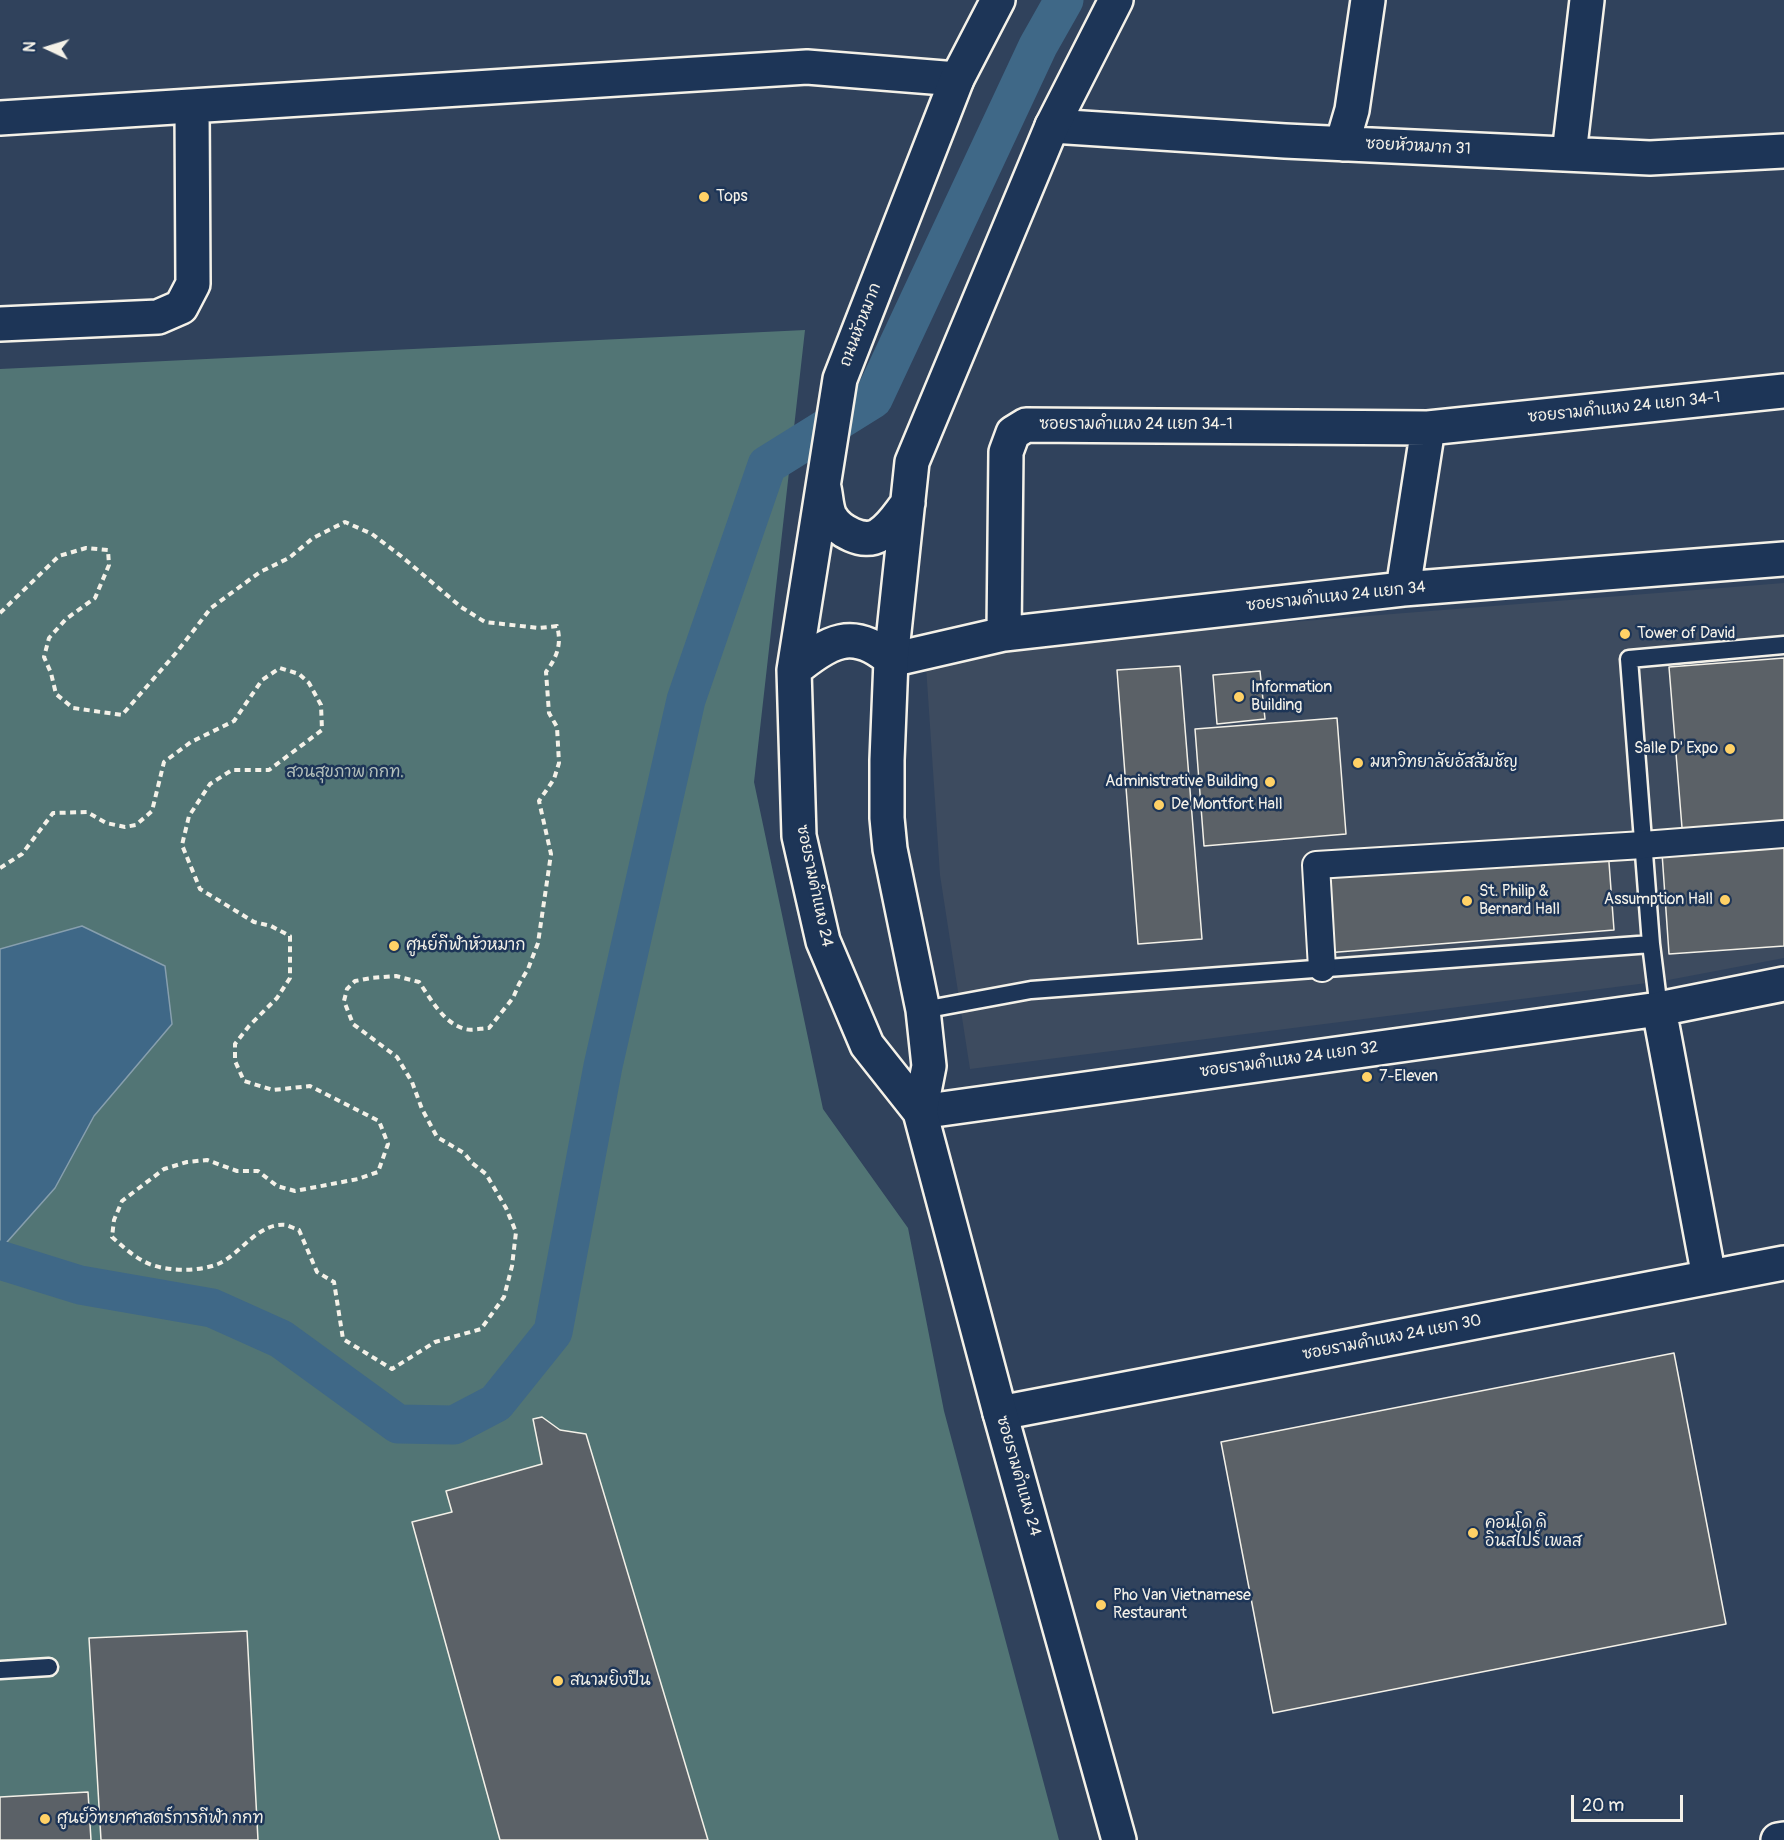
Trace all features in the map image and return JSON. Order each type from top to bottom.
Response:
[{"type":"street","name":"ถนนหัวหมาก","points":[[794,670],[840,379],[957,79],[998,0]]},
{"type":"street","points":[[891,660],[912,462],[1052,126],[1116,0]]},
{"type":"street","points":[[1342,144],[1352,110],[1368,0]]},
{"type":"street","points":[[1569,154],[1587,0]]},
{"type":"street","points":[[0,118],[807,67],[957,79]]},
{"type":"street","points":[[0,324],[158,316],[181,307],[193,284],[192,106]]},
{"type":"street","name":"ซอยหัวหมาก 31","points":[[1052,126],[1342,144],[1650,158],[1784,152]]},
{"type":"street","name":"ซอยรามคำแหง 24 แยก 34-1","points":[[1004,634],[1006,452],[1013,433],[1026,425],[1428,428],[1784,391]]},
{"type":"street","points":[[1403,589],[1428,428]]},
{"type":"street","points":[[824,478],[830,515],[847,533],[861,537],[877,537],[891,526],[908,503]]},
{"type":"street","name":"ซอยรามคำแหง 24 แยก 34","points":[[891,660],[1004,634],[1403,589],[1784,559]]},
{"type":"street","points":[[794,670],[824,647],[846,640],[880,650],[891,660]]},
{"type":"street","name":"ซอยรามคำแหง 24","points":[[891,660],[887,818],[890,849],[923,1010],[929,1066],[920,1112]]},
{"type":"street","name":"ซอยรามคำแหง 24","points":[[794,670],[799,836],[823,941],[867,1045],[920,1112],[1000,1413],[1119,1840]]},
{"type":"street","points":[[1322,968],[1316,865],[1784,834]]},
{"type":"street","name":"ซอยรามคำแหง 24 แยก 32","points":[[920,1112],[1659,1009],[1784,984]]},
{"type":"street","points":[[1659,1009],[1709,1277]]},
{"type":"street","name":"ซอยรามคำแหง 24 แยก 30","points":[[1000,1413],[1784,1263]]},
{"type":"street","points":[[1778,1840],[1784,1839]]},
{"type":"lane","points":[[1659,1009],[1651,944],[1629,659],[1784,645]]},
{"type":"lane","points":[[923,1010],[1031,990],[1651,944]]},
{"type":"lane","points":[[0,1670],[49,1666]]},
{"type":"path","points":[[0,613],[59,556],[86,548],[108,550],[109,565],[94,598],[66,619],[49,638],[44,657],[56,694],[73,708],[122,715],[176,653],[211,608],[260,572],[289,558],[313,538],[345,522],[372,534],[460,607],[485,622],[539,628],[557,626],[560,638],[556,657],[546,672],[549,713],[557,727],[559,763],[554,779],[539,801],[551,854],[549,871],[538,943],[513,998],[489,1028],[466,1029],[451,1022],[440,1011],[419,982],[396,976],[355,981],[347,989],[344,1001],[353,1024],[397,1057],[412,1082],[422,1109],[437,1137],[464,1152],[472,1163],[486,1173],[506,1208],[516,1232],[512,1266],[504,1297],[481,1329],[435,1342],[392,1369],[343,1339],[334,1282],[316,1272],[299,1230],[286,1225],[269,1228],[252,1237],[237,1251],[218,1263],[194,1269],[171,1269],[146,1263],[112,1237],[114,1220],[122,1202],[164,1169],[187,1162],[207,1160],[237,1171],[258,1171],[277,1186],[296,1191],[358,1179],[378,1172],[388,1144],[379,1121],[310,1086],[273,1090],[244,1081],[235,1060],[235,1044],[277,998],[290,978],[290,936],[271,926],[254,922],[200,889],[182,846],[189,816],[210,784],[232,770],[269,770],[322,730],[321,705],[309,683],[299,674],[280,668],[262,680],[234,721],[191,742],[165,762],[152,811],[136,825],[124,827],[106,822],[87,812],[53,813],[22,854],[0,868]]},
{"type":"shaded area","name":"มหาวิทยาลัยอัสสัมชัญ","points":[[1784,583],[1784,958],[1663,981],[970,1069],[940,875],[925,651]]},
{"type":"shaded area","points":[[82,926],[165,966],[172,1024],[94,1116],[55,1188],[0,1250],[0,949]]},
{"type":"green space","name":"ศูนย์กีฬาหัวหมาก","points":[[805,330],[754,782],[823,1109],[908,1228],[944,1411],[1059,1840],[0,1840],[0,369]]},
{"type":"building","name":"Salle D' Expo","points":[[1784,658],[1784,832],[1683,840],[1669,667]]},
{"type":"building","name":"De Montfort Hall","points":[[1180,666],[1202,939],[1138,944],[1117,670]]},
{"type":"building","name":"Information Building","points":[[1260,671],[1265,719],[1217,724],[1213,675]]},
{"type":"building","name":"Administrative Building","points":[[1337,718],[1346,834],[1204,846],[1195,729]]},
{"type":"building","name":"Assumption Hall","points":[[1784,844],[1784,946],[1669,954],[1662,853]]},
{"type":"building","name":"St. Philip & Bernard Hall","points":[[1608,849],[1614,930],[1326,953],[1319,872]]},
{"type":"building","name":"คอนโด ดิ อินสไปร์ เพลส","points":[[1674,1353],[1726,1624],[1273,1713],[1221,1442]]},
{"type":"building","name":"สนามยิงปืน","points":[[542,1417],[560,1430],[586,1434],[708,1840],[500,1840],[412,1522],[452,1512],[446,1491],[542,1464],[533,1419]]},
{"type":"building","points":[[247,1631],[258,1840],[101,1840],[89,1638]]},
{"type":"building","name":"ศูนย์วิทยาศาสตร์การกีฬา กกท","points":[[88,1792],[91,1840],[0,1840],[0,1797]]},
{"type":"waterway","points":[[0,1260],[80,1285],[212,1308],[281,1339],[398,1424],[454,1425],[496,1403],[553,1332],[603,1066],[686,700],[767,465],[873,399],[1038,46],[1064,0]]},
{"type":"place","name":"Tops","points":[[704,197]]},
{"type":"place","name":"Tower of David","points":[[1625,634]]},
{"type":"place","name":"Information Building","points":[[1239,697]]},
{"type":"place","name":"Salle D' Expo","points":[[1730,749]]},
{"type":"place","name":"มหาวิทยาลัยอัสสัมชัญ","points":[[1358,763]]},
{"type":"place","name":"Administrative Building","points":[[1270,782]]},
{"type":"place","name":"De Montfort Hall","points":[[1159,805]]},
{"type":"place","name":"Assumption Hall","points":[[1725,900]]},
{"type":"place","name":"St. Philip & Bernard Hall","points":[[1467,901]]},
{"type":"place","name":"ศูนย์กีฬาหัวหมาก","points":[[394,946]]},
{"type":"place","name":"7-Eleven","points":[[1367,1077]]},
{"type":"place","name":"คอนโด ดิ อินสไปร์ เพลส","points":[[1473,1533]]},
{"type":"place","name":"Pho Van Vietnamese Restaurant","points":[[1101,1605]]},
{"type":"place","name":"สนามยิงปืน","points":[[558,1681]]},
{"type":"place","name":"ศูนย์วิทยาศาสตร์การกีฬา กกท","points":[[45,1819]]},
{"type":"park label","name":"สวนสุขภาพ กกท.","points":[[345,773]]}]
